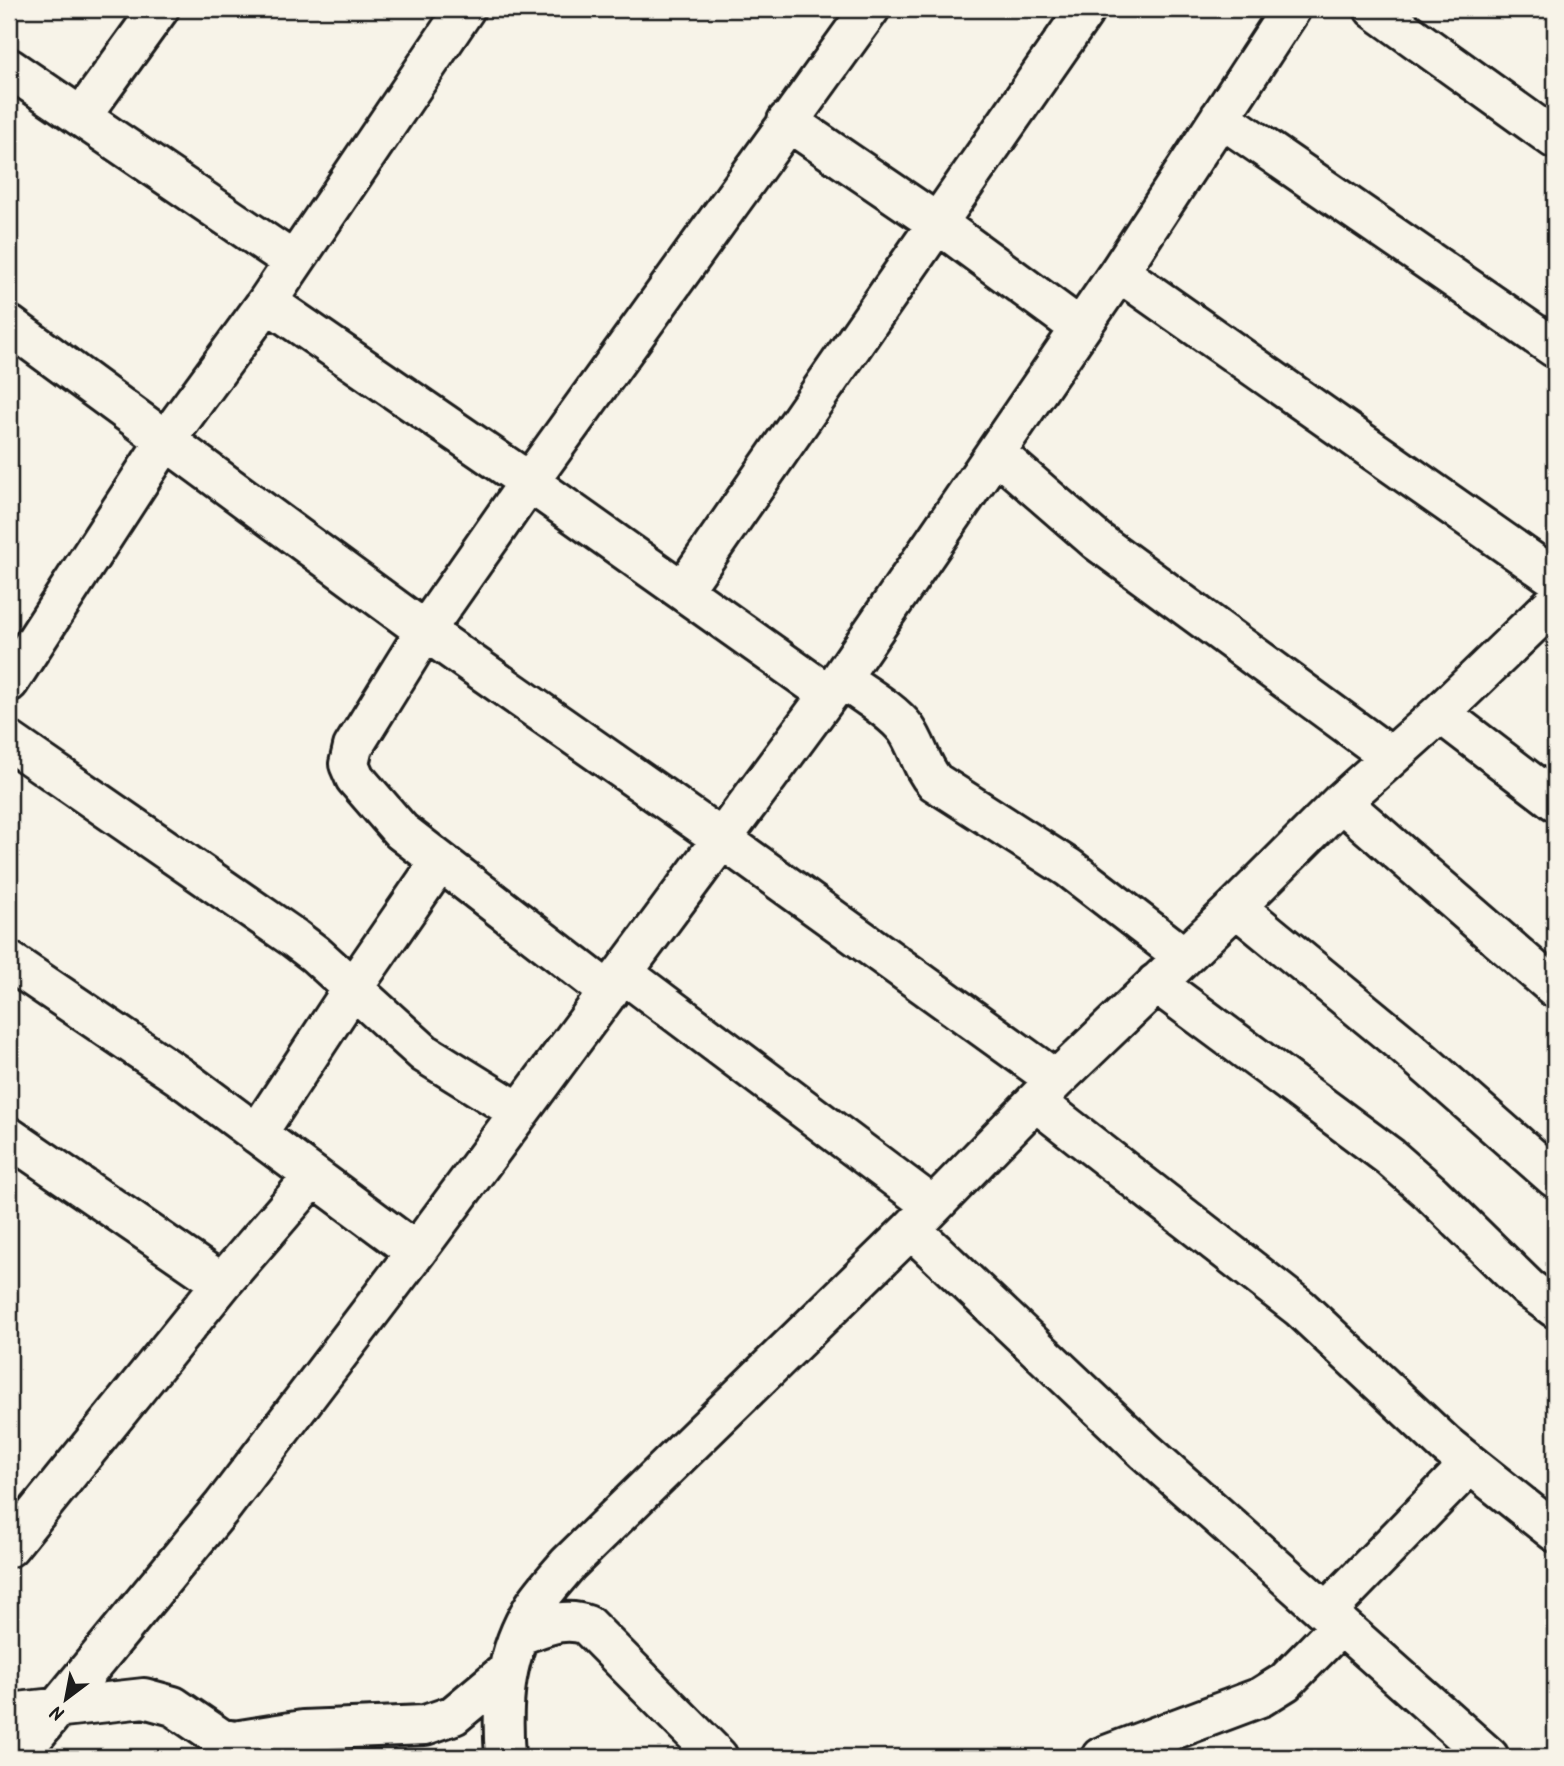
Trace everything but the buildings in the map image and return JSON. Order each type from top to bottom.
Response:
[{"type":"street","points":[[81,117],[159,9]]},
{"type":"street","points":[[9,682],[166,440],[267,302],[465,9]]},
{"type":"street","points":[[870,9],[787,121],[425,631],[353,747],[349,764],[355,778],[388,818],[439,863],[616,983],[923,1217],[1145,1451],[1489,1757]]},
{"type":"street","points":[[683,590],[1086,9]]},
{"type":"street","points":[[17,1757],[223,1506],[416,1252],[835,686],[1119,272],[1291,9]]},
{"type":"street","points":[[1374,9],[1555,139]]},
{"type":"street","points":[[9,68],[294,262]]},
{"type":"street","points":[[1220,117],[1555,348]]},
{"type":"street","points":[[787,121],[937,223],[1080,328]]},
{"type":"street","points":[[1119,272],[1555,578]]},
{"type":"street","points":[[267,302],[683,590],[835,686],[897,720],[907,730],[926,771],[935,782],[1069,868],[1183,956]]},
{"type":"street","points":[[9,325],[425,631],[722,839],[1046,1091],[1300,1308],[1469,1465],[1537,1502],[1555,1532]]},
{"type":"street","points":[[996,453],[1097,541],[1390,756]]},
{"type":"street","points":[[505,1757],[502,1715],[514,1652],[535,1605],[568,1564],[1341,802],[1440,713],[1555,603]]},
{"type":"street","points":[[1440,713],[1555,801]]},
{"type":"street","points":[[9,741],[294,938],[424,1053],[519,1112]]},
{"type":"street","points":[[1341,802],[1555,988]]},
{"type":"street","points":[[257,1134],[439,863]]},
{"type":"street","points":[[1236,908],[1405,1046],[1555,1178]]},
{"type":"street","points":[[9,961],[179,1076],[416,1252]]},
{"type":"street","points":[[1156,984],[1390,1157],[1431,1193],[1528,1288],[1555,1308]]},
{"type":"street","points":[[9,1137],[222,1283]]},
{"type":"street","points":[[9,1547],[222,1283],[313,1176]]},
{"type":"street","points":[[1101,1757],[1261,1697],[1285,1682],[1334,1619],[1469,1465]]},
{"type":"street","points":[[9,1713],[144,1698],[173,1706],[220,1738],[234,1741],[249,1741],[303,1730],[425,1725],[441,1722],[454,1715],[514,1652],[559,1621],[574,1620],[587,1625],[718,1757]]}]
